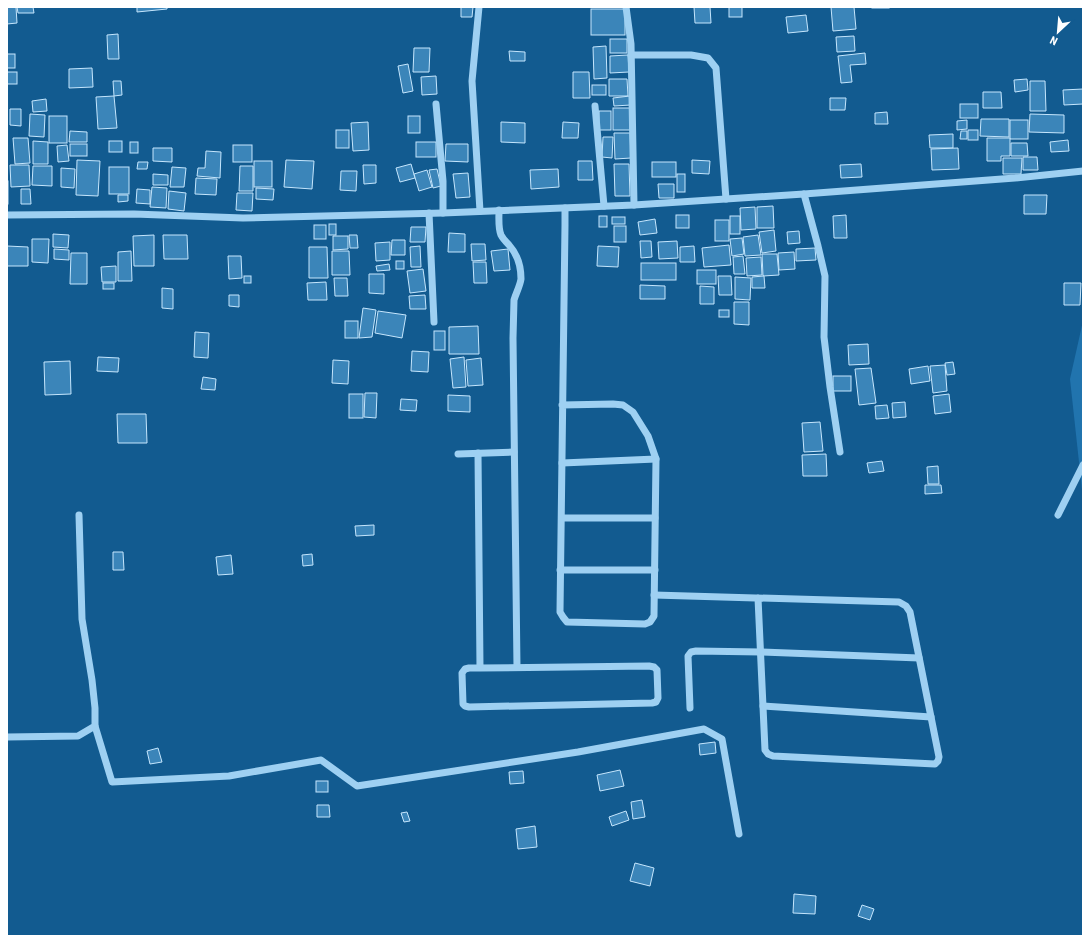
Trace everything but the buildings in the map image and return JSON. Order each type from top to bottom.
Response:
[{"type":"street","points":[[479,7],[472,81],[480,211]]},
{"type":"street","points":[[626,7],[631,44],[634,205]]},
{"type":"street","points":[[631,55],[691,55],[708,58],[716,68],[726,199]]},
{"type":"street","points":[[436,104],[443,181],[443,213]]},
{"type":"street","points":[[595,106],[604,206]]},
{"type":"street","points":[[7,215],[134,214],[243,218],[443,213],[634,205],[804,194],[1015,178],[1083,171]]},
{"type":"street","points":[[804,194],[825,276],[824,337],[840,452]]},
{"type":"street","points":[[562,405],[623,405],[633,412],[648,436],[656,459],[655,570],[654,616],[650,622],[645,624],[567,622],[562,617],[560,612],[562,518],[562,405],[565,208]]},
{"type":"street","points":[[499,210],[500,234],[515,252],[519,260],[521,271],[521,282],[514,300],[513,338],[517,667]]},
{"type":"street","points":[[429,213],[434,322]]},
{"type":"street","points":[[458,454],[514,452]]},
{"type":"street","points":[[478,453],[480,668]]},
{"type":"street","points":[[562,463],[656,459]]},
{"type":"street","points":[[1058,515],[1083,465]]},
{"type":"street","points":[[79,515],[82,619],[96,708],[95,726],[112,782],[229,776],[321,760],[357,786],[578,752],[704,729],[722,739],[739,834]]},
{"type":"street","points":[[562,518],[655,518]]},
{"type":"street","points":[[560,570],[655,570]]},
{"type":"street","points":[[654,595],[898,602],[906,606],[910,612],[939,756],[938,761],[935,764],[773,756],[768,754],[765,750],[758,598]]},
{"type":"street","points":[[690,708],[688,656],[691,652],[761,652],[919,658]]},
{"type":"street","points":[[517,667],[654,667],[657,670],[658,698],[656,702],[469,707],[463,704],[462,674],[464,669],[517,667]]},
{"type":"street","points":[[763,706],[931,717]]},
{"type":"street","points":[[7,737],[78,736],[95,726]]},
{"type":"shaded area","points":[[1083,321],[1083,499],[1070,379]]}]
